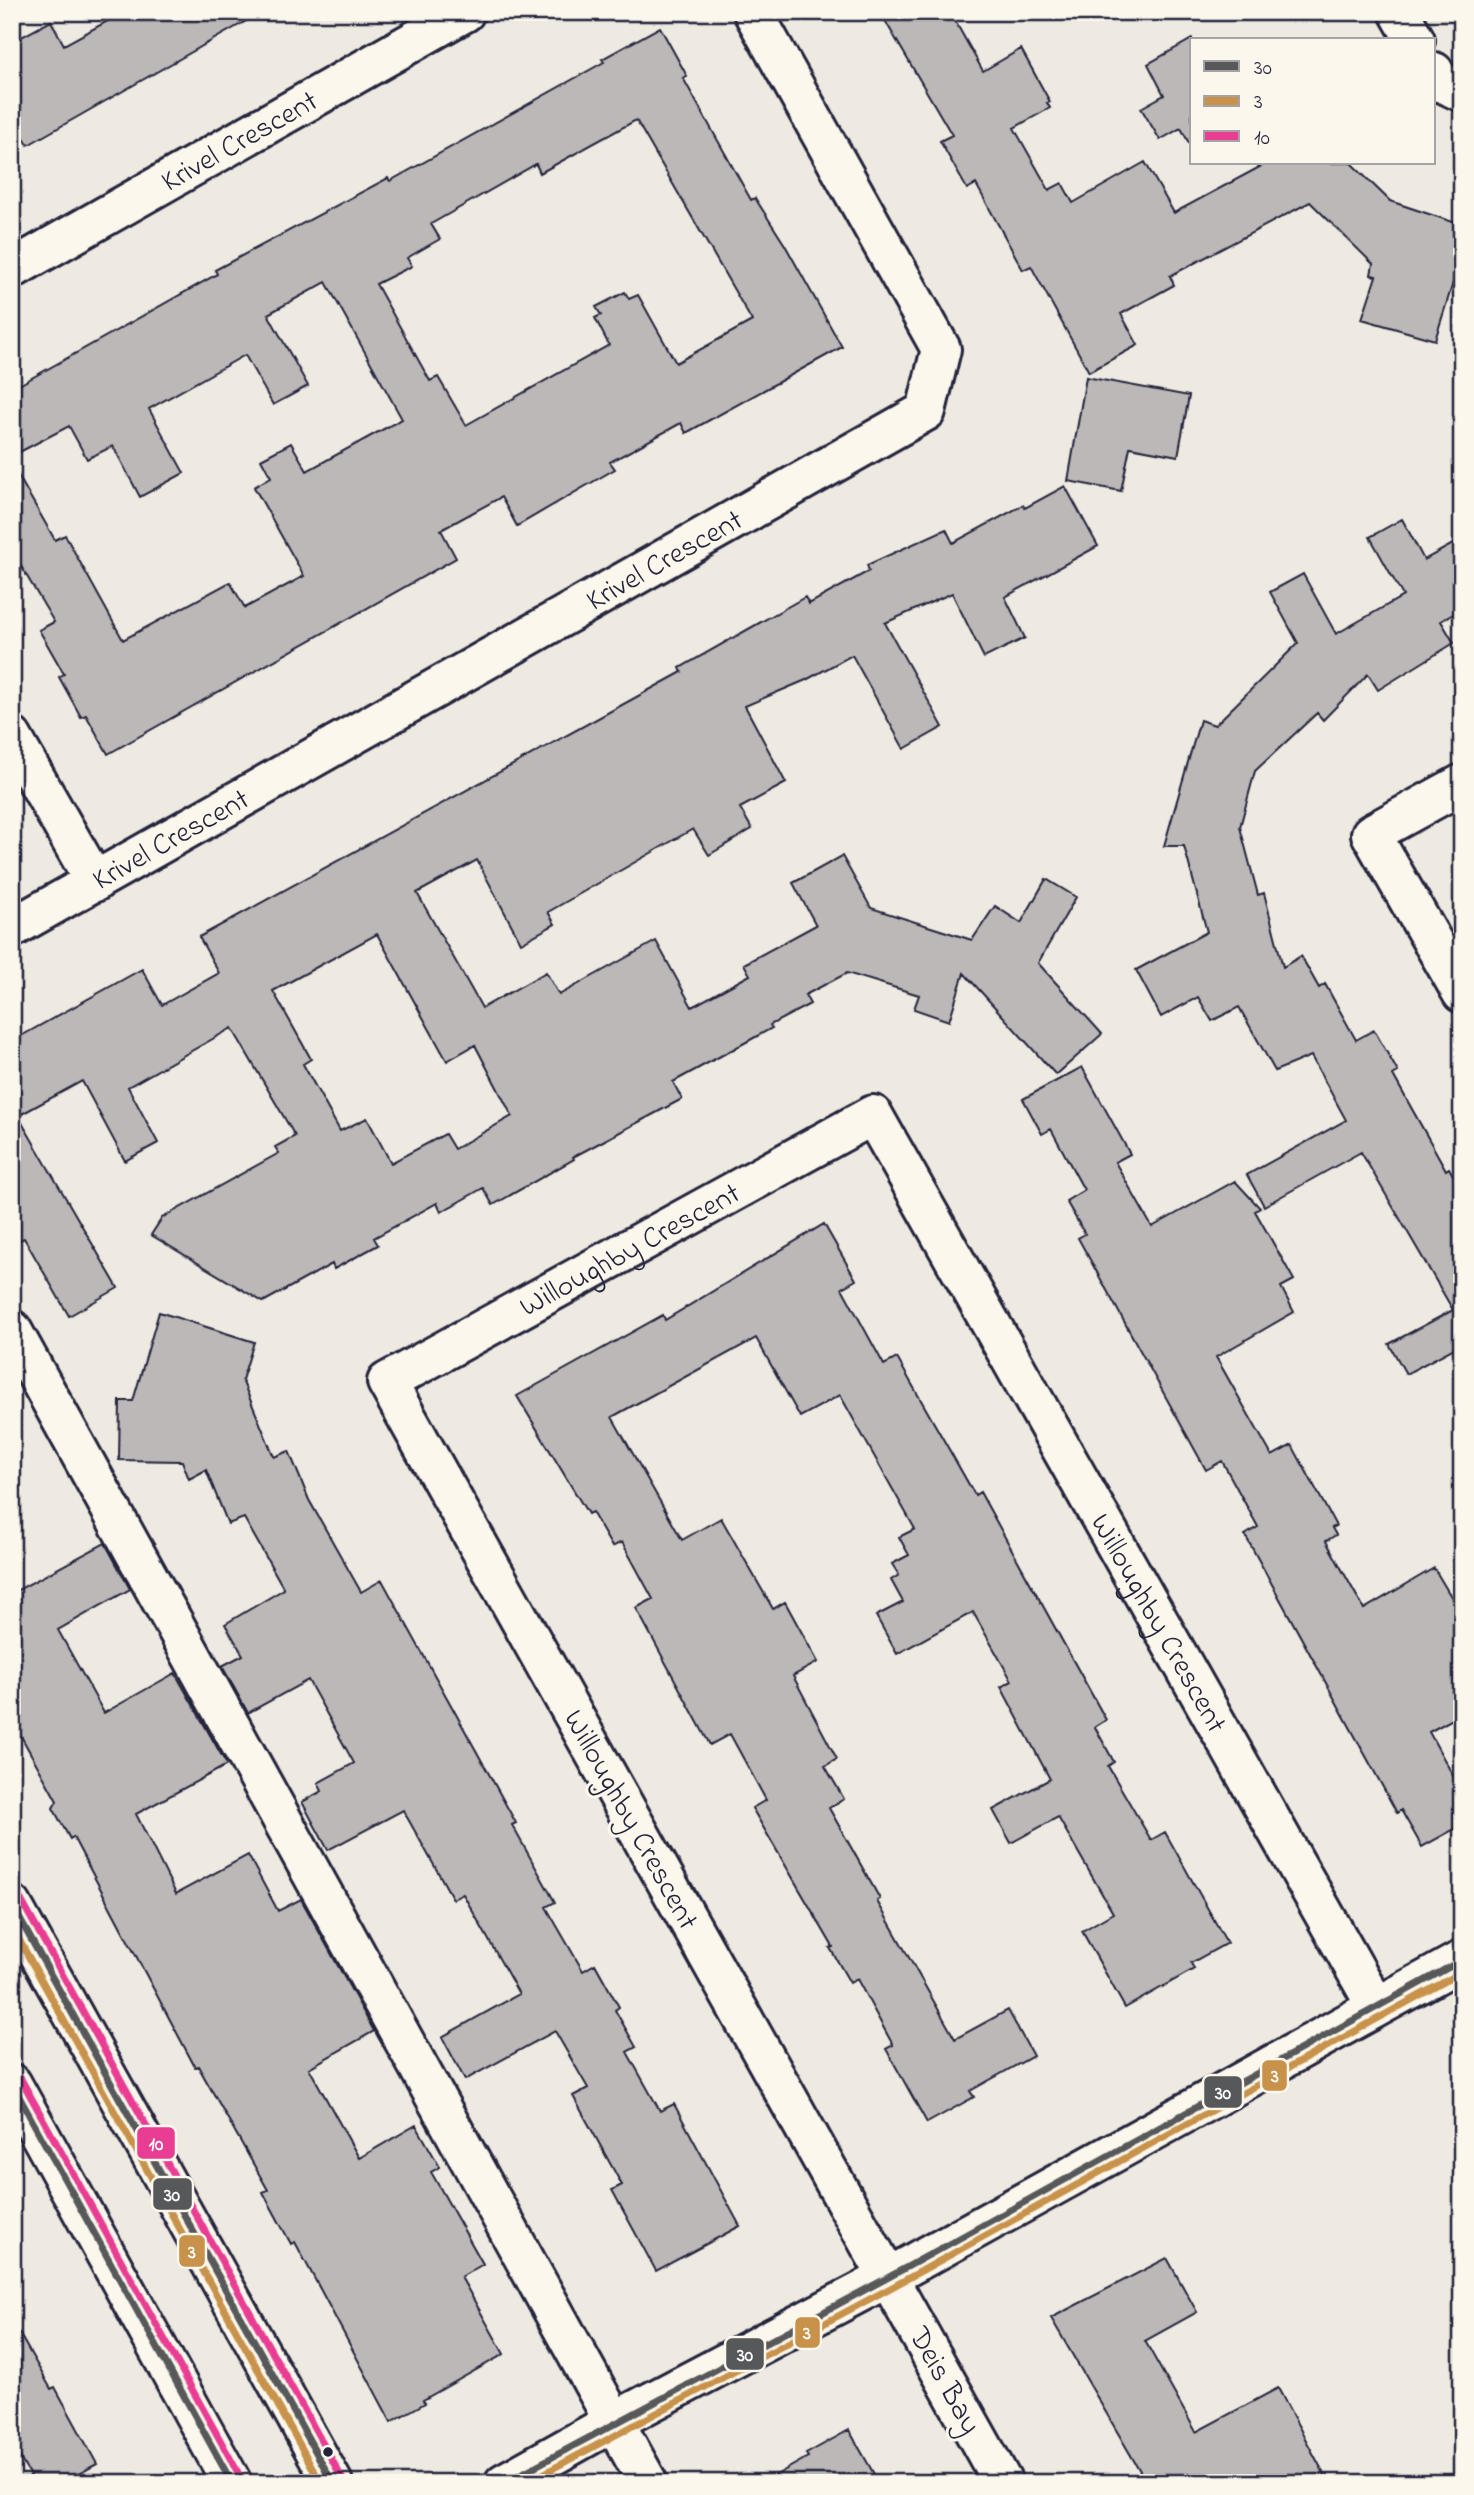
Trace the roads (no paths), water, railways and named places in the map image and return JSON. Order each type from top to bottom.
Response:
[{"type":"street","name":"Krivel Crescent","points":[[12,268],[465,12]]},
{"type":"street","name":"Krivel Crescent","points":[[12,928],[926,411],[941,349],[753,12]]},
{"type":"street","points":[[1399,12],[1414,38]]},
{"type":"street","points":[[1436,76],[1439,81],[1462,92]]},
{"type":"street","points":[[12,737],[95,882]]},
{"type":"street","points":[[1462,783],[1371,834],[1462,993]]},
{"type":"street","name":"Willoughby Crescent","points":[[889,2277],[387,1382],[873,1115],[1376,2006]]},
{"type":"street","points":[[12,1330],[648,2483]]},
{"type":"street","points":[[12,1905],[333,2483]]},
{"type":"street","points":[[505,2483],[613,2422],[889,2277],[1462,1960]]},
{"type":"street","points":[[12,2084],[232,2483]]},
{"type":"street","name":"Deis Bay","points":[[889,2277],[1003,2483]]}]
